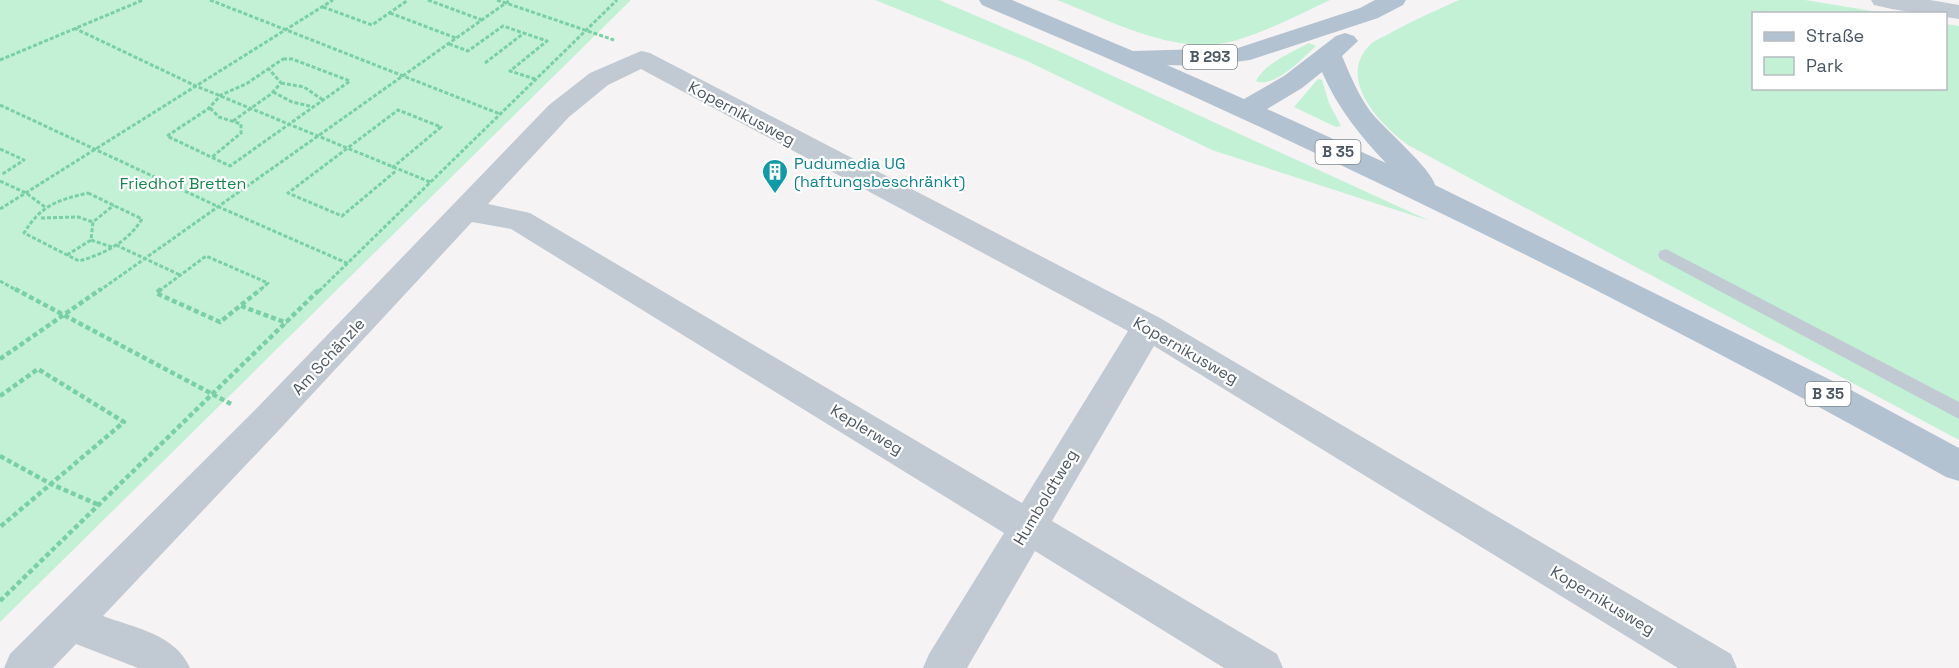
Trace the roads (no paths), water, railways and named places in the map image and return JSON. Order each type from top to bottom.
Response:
[{"type":"main road","name":"B 35","points":[[990,0],[1126,56],[1240,93],[1430,195],[1839,400],[1959,466]]},
{"type":"main road","name":"B 293","points":[[1126,56],[1228,57],[1258,51],[1325,25],[1369,13],[1394,0]]},
{"type":"main road","name":"B 293","points":[[1240,93],[1293,82],[1328,53],[1353,37],[1369,13]]},
{"type":"main road","points":[[1240,93],[1291,39]]},
{"type":"main road","points":[[1328,53],[1342,89],[1352,105],[1368,127],[1410,169],[1430,195]]},
{"type":"street","points":[[1883,0],[1959,12]]},
{"type":"street","name":"Am Schänzle","points":[[26,668],[267,420],[559,111],[599,79],[641,59]]},
{"type":"street","name":"Kopernikusweg","points":[[641,59],[1148,327],[1716,668]]},
{"type":"street","name":"Keplerweg","points":[[465,210],[519,220],[1262,668]]},
{"type":"street","name":"Humboldtweg","points":[[944,668],[1148,327]]},
{"type":"street","points":[[69,623],[153,654],[169,668]]},
{"type":"lane","points":[[1666,255],[1959,411]]},
{"type":"place","name":"Pudumedia UG (haftungsbeschränkt)","points":[[775,195]]},
{"type":"park label","name":"Friedhof Bretten","points":[[183,183]]}]
